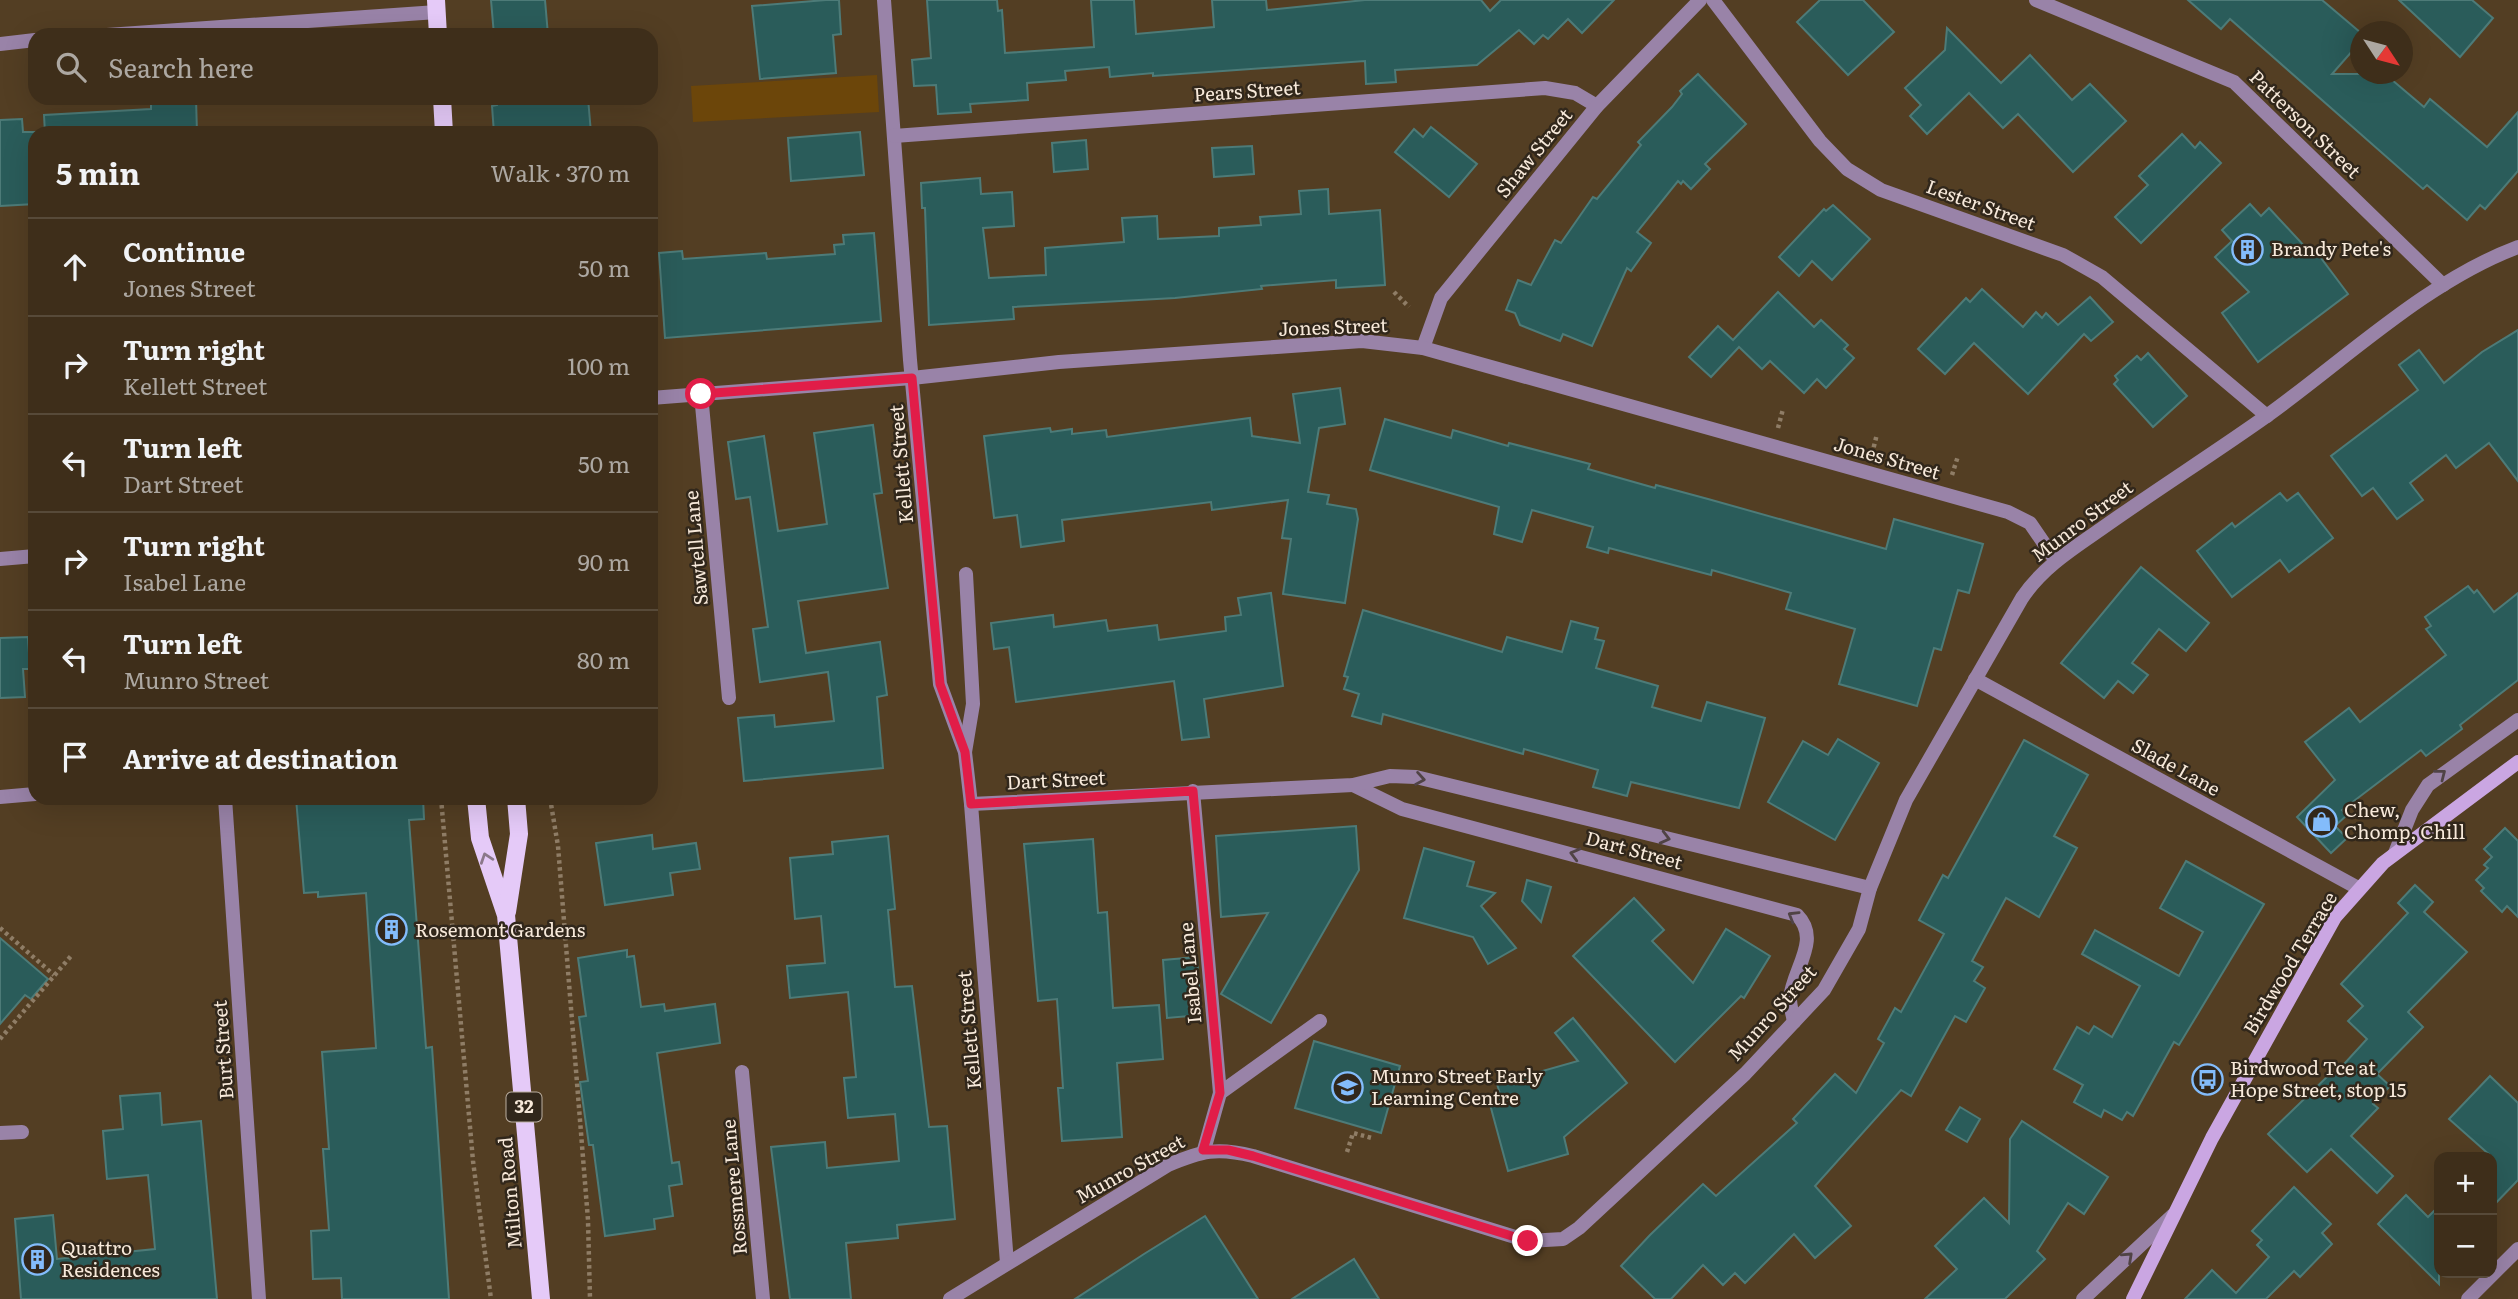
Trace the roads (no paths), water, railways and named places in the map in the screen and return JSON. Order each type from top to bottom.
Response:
[{"type":"main road","points":[[436,6],[438,28]]},
{"type":"main road","points":[[442,105],[444,126]]},
{"type":"main road","name":"Milton Road","points":[[476,805],[480,838],[506,915],[541,1299]]},
{"type":"main road","name":"Milton Road","points":[[506,915],[519,834],[517,805]]},
{"type":"street","name":"Kellett Street","points":[[884,0],[912,378],[940,684],[965,752],[1007,1263]]},
{"type":"street","name":"Shaw Street","points":[[1423,348],[1441,298],[1597,106],[1700,0]]},
{"type":"street","name":"Lester Street","points":[[1713,0],[1820,141],[1847,169],[1881,190],[2063,255],[2102,277],[2267,416]]},
{"type":"street","name":"Patterson Street","points":[[2037,0],[2234,82],[2443,285]]},
{"type":"street","points":[[186,28],[436,6]]},
{"type":"street","points":[[0,44],[28,41]]},
{"type":"street","name":"Pears Street","points":[[894,136],[1545,88],[1575,93],[1597,106]]},
{"type":"street","name":"Munro Street","points":[[950,1299],[1168,1166],[1203,1150],[1228,1150],[1253,1156],[1528,1241],[1563,1239],[1579,1228],[1735,1083],[1824,990],[1860,929],[1870,888],[1906,800],[2030,586],[2056,561],[2267,416],[2443,285],[2493,256],[2518,247]]},
{"type":"street","name":"Jones Street","points":[[658,397],[912,378],[1059,362],[1362,341],[1423,348],[2008,512],[2030,523],[2056,561]]},
{"type":"street","name":"Sawtell Lane","points":[[701,394],[729,698]]},
{"type":"street","points":[[0,559],[28,557]]},
{"type":"street","name":"Kellett Street","points":[[965,574],[973,704],[965,752]]},
{"type":"street","name":"Slade Lane","points":[[1975,679],[2358,888]]},
{"type":"street","name":"Birdwood Terrace","points":[[2395,853],[2412,810],[2428,785],[2518,720]]},
{"type":"street","name":"Birdwood Terrace","points":[[2133,1299],[2173,1215],[2315,950],[2358,888],[2395,853],[2518,762]]},
{"type":"street","name":"Dart Street","points":[[971,804],[1353,785],[1390,776],[1416,777],[1870,888]]},
{"type":"street","name":"Dart Street","points":[[1353,785],[1402,808],[1797,915],[1807,925],[1809,936],[1792,988],[1790,1002],[1794,1022]]},
{"type":"street","name":"Isabel Lane","points":[[1193,791],[1220,1093],[1203,1150]]},
{"type":"street","points":[[0,797],[28,795]]},
{"type":"street","name":"Burt Street","points":[[225,805],[259,1299]]},
{"type":"street","points":[[1220,1093],[1320,1021]]},
{"type":"street","name":"Rossmere Lane","points":[[742,1072],[763,1299]]},
{"type":"street","points":[[0,1133],[22,1132]]},
{"type":"street","name":"Birdwood Terrace","points":[[2083,1299],[2173,1215]]},
{"type":"street","points":[[2468,1299],[2518,1249]]},
{"type":"place","name":"Brandy Pete's","points":[[2248,249]]},
{"type":"place","name":"Chew, Chomp, Chill","points":[[2321,821]]},
{"type":"place","name":"Rosemont Gardens","points":[[392,930]]},
{"type":"place","name":"Birdwood Tce at Hope Street, stop 15","points":[[2207,1079]]},
{"type":"place","name":"Munro Street Early Learning Centre","points":[[1348,1087]]},
{"type":"place","name":"Quattro Residences","points":[[38,1259]]}]
